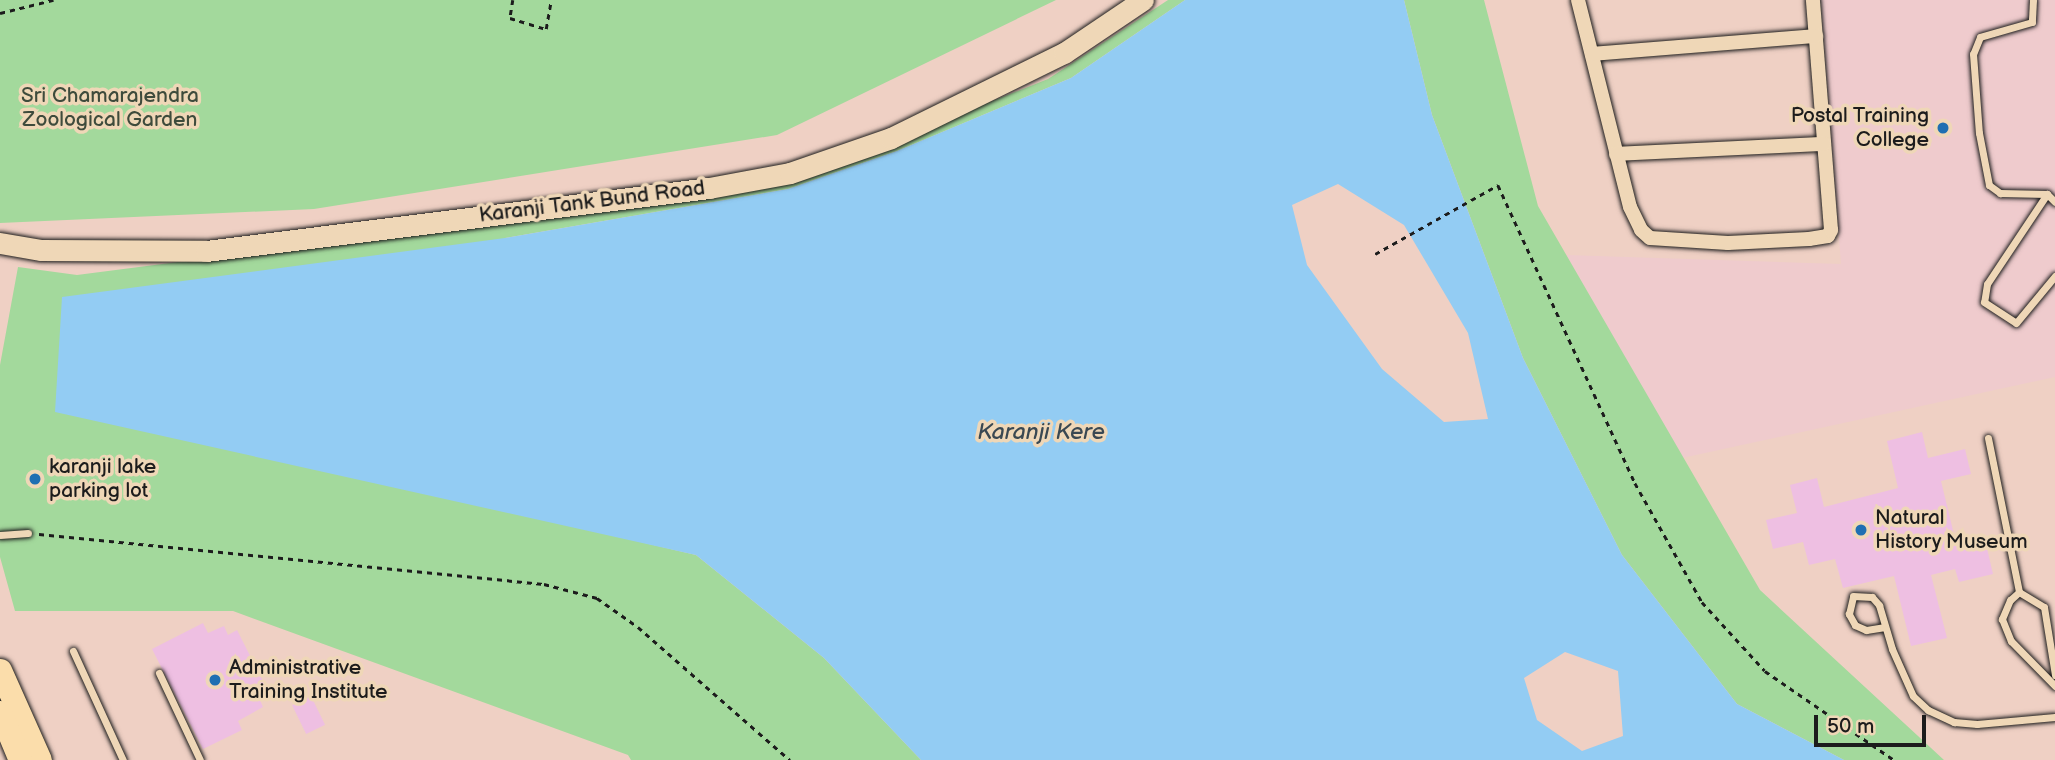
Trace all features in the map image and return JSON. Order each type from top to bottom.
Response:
[{"type":"main road","points":[[0,670],[40,760]]},
{"type":"main road","points":[[0,712],[20,760]]},
{"type":"street","name":"Karanji Tank Bund Road","points":[[0,243],[41,250],[206,251],[709,188],[790,173],[891,138],[1063,53],[1143,0]]},
{"type":"street","points":[[1578,0],[1630,207],[1646,236],[1753,242],[1809,239],[1830,233],[1813,0]]},
{"type":"street","points":[[1592,54],[1816,36]]},
{"type":"street","points":[[1616,154],[1824,144]]},
{"type":"lane","points":[[2033,0],[2032,22],[1980,37],[1973,54],[1979,133],[1989,185],[2000,193],[2047,194],[2055,202]]},
{"type":"lane","points":[[2047,194],[1987,284],[1984,302],[2011,324],[2019,322],[2055,276]]},
{"type":"lane","points":[[1988,438],[2019,592],[2043,607],[2055,675]]},
{"type":"lane","points":[[0,535],[28,533]]},
{"type":"lane","points":[[2019,592],[2010,600],[2002,619],[2011,641],[2055,686]]},
{"type":"lane","points":[[1885,627],[1866,630],[1855,625],[1849,614],[1853,596],[1872,597],[1880,605],[1885,627],[1913,696],[1928,710],[1954,722],[1977,724],[2055,717]]},
{"type":"lane","points":[[73,650],[123,760]]},
{"type":"lane","points":[[159,673],[200,760]]},
{"type":"path","points":[[0,13],[53,0]]},
{"type":"path","points":[[513,0],[510,18],[546,29],[551,0]]},
{"type":"path","points":[[1375,254],[1480,191],[1498,185],[1635,483],[1702,602],[1765,671],[1894,760]]},
{"type":"path","points":[[28,533],[544,584],[597,598],[638,627],[790,760]]},
{"type":"shaded area","name":"Postal Training College","points":[[1821,0],[2055,0],[2055,377],[1682,458],[1566,255],[1841,264]]},
{"type":"green space","name":"Sri Chamarajendra Zoological Garden","points":[[0,0],[1056,0],[777,135],[314,209],[0,223]]},
{"type":"green space","points":[[1168,0],[1185,0],[1071,78],[897,151],[788,189],[505,238],[407,487],[696,555],[824,658],[921,760],[631,760],[628,755],[233,611],[15,611],[0,557],[0,365],[18,267],[77,275],[782,184],[1048,79]]},
{"type":"green space","points":[[1404,0],[1484,0],[1538,206],[1760,590],[1944,760],[1844,760],[1737,704],[1622,555],[1523,358],[1432,115]]},
{"type":"water","name":"Karanji Kere","points":[[1185,0],[1404,0],[1432,115],[1523,358],[1622,555],[1737,704],[1844,760],[921,760],[824,658],[696,555],[55,412],[62,297],[505,238],[788,189],[897,151],[1071,78]],"holes":[[[1338,184],[1404,225],[1468,333],[1488,419],[1444,422],[1382,369],[1307,265],[1292,205]],[[1565,652],[1618,671],[1623,736],[1582,751],[1537,720],[1524,678]]]},
{"type":"building","name":"Natural History Museum","points":[[1922,432],[1928,458],[1965,449],[1971,474],[1941,481],[1957,547],[1985,540],[1993,574],[1959,582],[1955,569],[1931,575],[1947,638],[1911,646],[1894,576],[1843,588],[1835,559],[1809,565],[1803,542],[1773,549],[1766,520],[1797,513],[1790,485],[1817,478],[1824,507],[1898,488],[1887,441]]},
{"type":"building","points":[[203,623],[208,633],[224,626],[228,635],[237,630],[269,693],[259,698],[263,707],[238,721],[242,730],[203,749],[152,649]]},
{"type":"building","points":[[311,696],[325,725],[306,734],[292,705]]},
{"type":"place","name":"Postal Training College","points":[[1943,128]]},
{"type":"place","name":"karanji lake parking lot","points":[[35,479]]},
{"type":"place","name":"Natural History Museum","points":[[1861,530]]},
{"type":"place","name":"Administrative Training Institute","points":[[215,680]]}]
